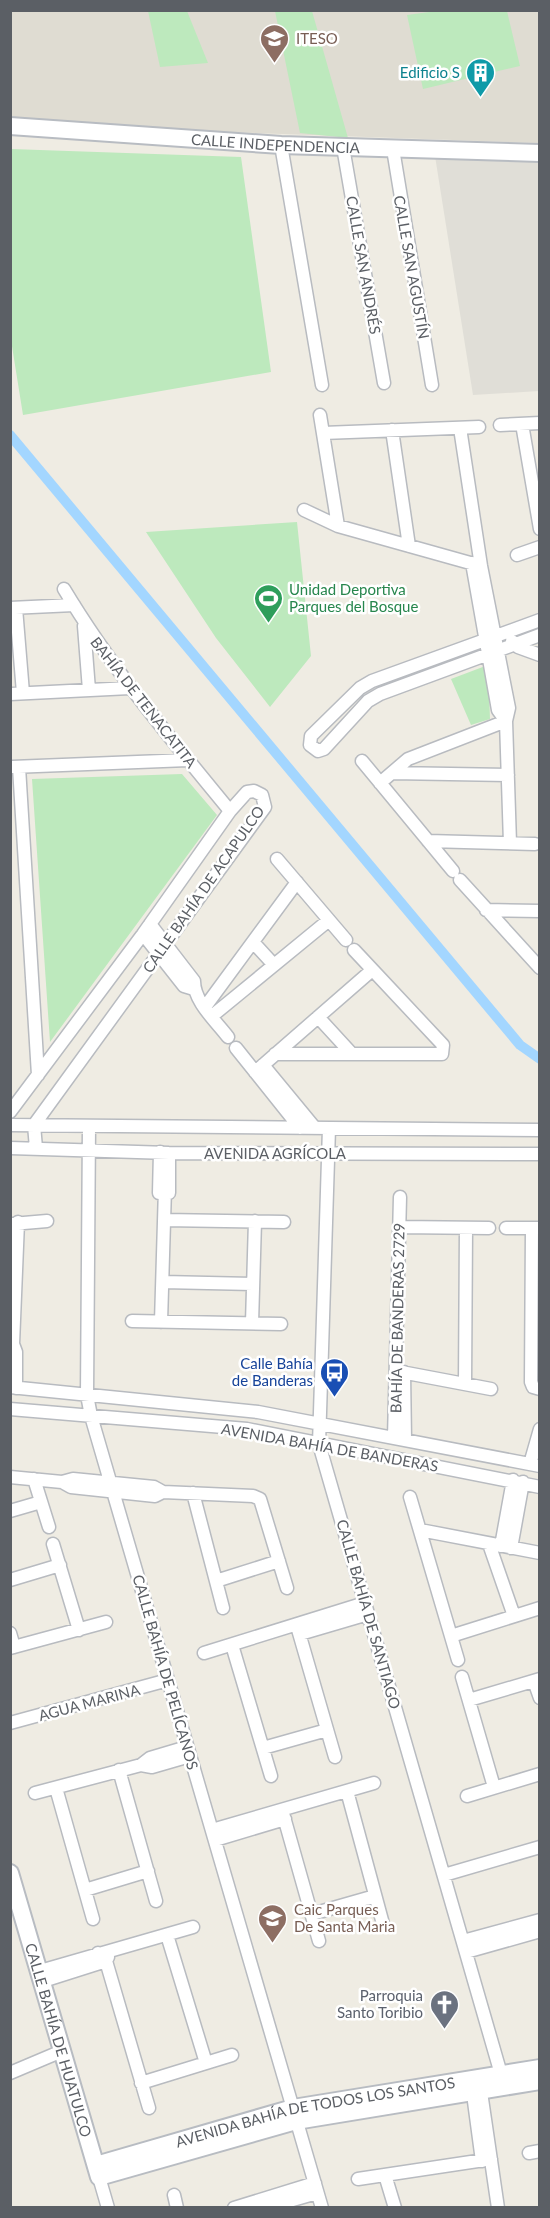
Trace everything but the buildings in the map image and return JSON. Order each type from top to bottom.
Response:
[{"type":"street","name":"CALLE INDEPENDENCIA","points":[[10,126],[281,145],[540,153]]},
{"type":"street","points":[[281,145],[322,385]]},
{"type":"street","name":"CALLE SAN ANDRÉS","points":[[343,147],[384,383]]},
{"type":"street","name":"CALLE SAN AGUSTÍN","points":[[393,149],[432,385]]},
{"type":"street","points":[[320,415],[338,526]]},
{"type":"street","points":[[500,425],[540,423]]},
{"type":"street","points":[[522,424],[540,529]]},
{"type":"street","points":[[323,433],[479,426]]},
{"type":"street","points":[[460,428],[477,565],[493,652],[498,711],[506,721],[510,843]]},
{"type":"street","points":[[392,430],[409,546]]},
{"type":"street","points":[[304,510],[338,526],[477,565]]},
{"type":"street","points":[[517,555],[540,547]]},
{"type":"street","name":"BAHÍA DE TENACATITA","points":[[64,589],[84,624],[129,688],[230,811]]},
{"type":"street","points":[[74,605],[13,608],[17,693],[129,688]]},
{"type":"street","points":[[540,620],[372,681],[360,688],[311,736],[310,746],[315,750],[324,749],[369,701],[380,694],[540,635]]},
{"type":"street","points":[[84,624],[89,690]]},
{"type":"street","points":[[508,632],[514,645],[540,655]]},
{"type":"street","points":[[380,783],[408,759],[506,721]]},
{"type":"street","points":[[38,1075],[15,767],[188,760]]},
{"type":"street","points":[[362,761],[456,876],[540,968]]},
{"type":"street","points":[[392,773],[508,775]]},
{"type":"street","name":"CALLE BAHÍA DE ACAPULCO","points":[[10,1112],[146,929],[230,811],[248,792],[254,791],[262,795],[265,807],[34,1125]]},
{"type":"street","points":[[428,841],[535,844]]},
{"type":"street","points":[[275,1054],[437,1056],[445,1050],[443,1045],[371,971],[277,859]]},
{"type":"street","points":[[208,1012],[253,942],[297,882]]},
{"type":"street","points":[[486,910],[540,911]]},
{"type":"street","points":[[208,1012],[274,965],[329,920]]},
{"type":"street","points":[[146,929],[184,986],[194,989],[208,1012],[228,1037]]},
{"type":"street","points":[[253,942],[274,965]]},
{"type":"street","points":[[259,1068],[371,971]]},
{"type":"street","points":[[318,1017],[352,1054]]},
{"type":"street","points":[[236,1048],[259,1068],[315,1128]]},
{"type":"street","points":[[259,1068],[300,1128]]},
{"type":"street","name":"AVENIDA AGRÍCOLA","points":[[10,1125],[540,1130]]},
{"type":"street","points":[[34,1125],[36,1148]]},
{"type":"street","name":"CALLE BAHÍA DE PELÍCANOS","points":[[89,1126],[87,1395],[91,1416],[321,2208]]},
{"type":"street","name":"CALLE BAHÍA DE SANTIAGO","points":[[329,1128],[319,1444],[504,2082]]},
{"type":"street","name":"AVENIDA AGRÍCOLA","points":[[10,1148],[328,1154],[540,1154]]},
{"type":"street","points":[[161,1322],[165,1188],[159,1193],[165,1152]]},
{"type":"street","name":"BAHÍA DE BANDERAS 2729","points":[[399,1439],[400,1197]]},
{"type":"street","points":[[164,1220],[284,1222]]},
{"type":"street","points":[[13,1387],[16,1352],[12,1346],[14,1223],[47,1221]]},
{"type":"street","points":[[252,1323],[255,1221]]},
{"type":"street","points":[[399,1227],[489,1228]]},
{"type":"street","points":[[465,1384],[466,1228]]},
{"type":"street","points":[[506,1228],[536,1228],[536,1328],[531,1382],[533,1387],[540,1389]]},
{"type":"street","points":[[163,1282],[253,1284]]},
{"type":"street","points":[[132,1321],[281,1324]]},
{"type":"street","points":[[400,1372],[491,1389]]},
{"type":"street","name":"AVENIDA BAHÍA DE BANDERAS","points":[[13,1387],[258,1412],[535,1465]]},
{"type":"street","name":"AVENIDA BAHÍA DE BANDERAS","points":[[10,1408],[247,1429],[540,1487]]},
{"type":"street","points":[[535,1465],[540,1429]]},
{"type":"street","points":[[10,1477],[62,1482],[71,1487],[112,1487],[155,1496],[163,1492],[253,1496],[260,1499],[287,1588]]},
{"type":"street","points":[[34,1479],[49,1527]]},
{"type":"street","points":[[514,1616],[500,1546],[518,1481]]},
{"type":"street","points":[[193,1493],[223,1608]]},
{"type":"street","points":[[410,1497],[458,1660]]},
{"type":"street","points":[[10,1511],[41,1502]]},
{"type":"street","points":[[420,1530],[540,1553]]},
{"type":"street","points":[[53,1544],[79,1630]]},
{"type":"street","points":[[216,1581],[279,1561]]},
{"type":"street","points":[[10,1580],[60,1565]]},
{"type":"street","points":[[451,1636],[540,1608]]},
{"type":"street","points":[[204,1653],[298,1630],[367,1609]]},
{"type":"street","points":[[10,1633],[13,1647],[106,1622]]},
{"type":"street","points":[[298,1630],[335,1757]]},
{"type":"street","points":[[232,1645],[271,1776]]},
{"type":"street","points":[[462,1677],[494,1787]]},
{"type":"street","name":"AGUA MARINA","points":[[10,1723],[168,1680]]},
{"type":"street","points":[[469,1700],[537,1680],[540,1698]]},
{"type":"street","points":[[263,1748],[327,1730]]},
{"type":"street","points":[[35,1793],[141,1765],[152,1767],[189,1751]]},
{"type":"street","points":[[119,1770],[156,1901]]},
{"type":"street","points":[[467,1796],[540,1774]]},
{"type":"street","points":[[213,1835],[374,1783]]},
{"type":"street","points":[[56,1788],[93,1919]]},
{"type":"street","points":[[346,1791],[383,1924]]},
{"type":"street","points":[[283,1814],[319,1941]]},
{"type":"street","points":[[444,1875],[540,1847]]},
{"type":"street","points":[[85,1890],[148,1872]]},
{"type":"street","name":"CALLE BAHÍA DE HUATULCO","points":[[10,1873],[108,2208]]},
{"type":"street","points":[[312,1914],[375,1896]]},
{"type":"street","points":[[41,1976],[193,1927]]},
{"type":"street","points":[[464,1946],[538,1928]]},
{"type":"street","points":[[167,1935],[206,2063]]},
{"type":"street","points":[[104,1956],[149,2108]]},
{"type":"street","points":[[10,2073],[63,2051]]},
{"type":"street","points":[[141,2083],[232,2055]]},
{"type":"street","name":"AVENIDA BAHÍA DE TODOS LOS SANTOS","points":[[294,2114],[476,2093],[540,2068]]},
{"type":"street","name":"AVENIDA BAHÍA DE TODOS LOS SANTOS","points":[[98,2171],[294,2114],[504,2082],[540,2081]]},
{"type":"street","points":[[476,2093],[486,2160],[498,2208]]},
{"type":"street","points":[[358,2179],[486,2160]]},
{"type":"street","points":[[385,2175],[395,2208]]},
{"type":"street","points":[[242,2206],[316,2188]]},
{"type":"street","points":[[265,2208],[316,2188]]},
{"type":"street","points":[[174,2195],[177,2208]]},
{"type":"shaded area","name":"ITESO","points":[[10,11],[539,11],[539,143],[196,131],[11,117]]},
{"type":"shaded area","points":[[435,156],[539,162],[539,391],[473,395]]},
{"type":"green space","points":[[444,10],[507,11],[520,66],[423,89],[407,15]]},
{"type":"green space","points":[[148,11],[187,11],[208,63],[160,67]]},
{"type":"green space","points":[[275,11],[312,11],[348,138],[300,133]]},
{"type":"green space","points":[[11,149],[241,157],[271,372],[23,415],[11,340]]},
{"type":"green space","points":[[297,522],[311,656],[270,707],[216,638],[146,532]]},
{"type":"green space","points":[[488,665],[490,719],[471,725],[451,679]]},
{"type":"green space","points":[[182,774],[217,815],[50,1042],[32,779]]},
{"type":"waterway","points":[[10,435],[520,1045],[540,1059]]},
{"type":"place","name":"ITESO","points":[[275,64]]},
{"type":"place","name":"Edificio S","points":[[481,98]]},
{"type":"place","name":"Unidad Deportiva Parques del Bosque","points":[[268,624]]},
{"type":"place","name":"Calle Bahía de Banderas","points":[[334,1398]]},
{"type":"place","name":"Caic Parques De Santa Maria","points":[[273,1944]]},
{"type":"place","name":"Parroquia Santo Toribio","points":[[444,2030]]}]
